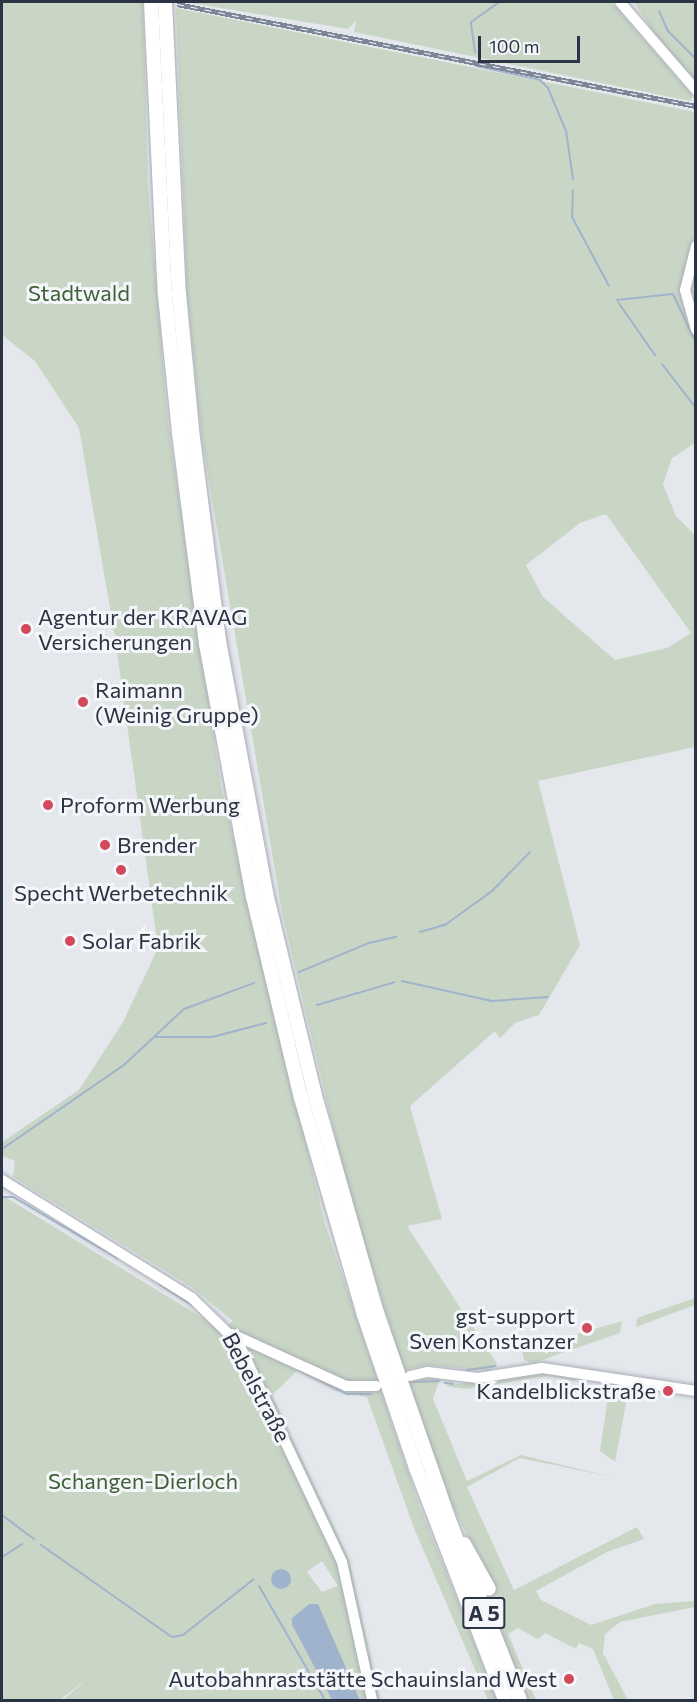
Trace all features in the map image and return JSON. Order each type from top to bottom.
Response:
[{"type":"highway","name":"A 5","points":[[165,2],[156,11],[165,295],[179,433],[206,644],[253,897],[301,1098],[364,1315],[416,1468],[505,1701]]},
{"type":"highway","name":"A 5","points":[[156,11],[181,317],[208,559],[233,723],[314,1092],[376,1310],[451,1525],[520,1701]]},
{"type":"highway","points":[[451,1525],[489,1589]]},
{"type":"street","points":[[620,2],[696,90]]},
{"type":"street","points":[[696,246],[685,290],[696,330]]},
{"type":"street","name":"Bebelstraße","points":[[2,1180],[170,1283],[232,1334],[239,1344],[342,1562],[372,1701]]},
{"type":"street","points":[[232,1334],[255,1340],[346,1386],[376,1386]]},
{"type":"street","points":[[239,1344],[255,1340]]},
{"type":"street","points":[[410,1376],[428,1372],[478,1378],[542,1368],[696,1391]]},
{"type":"green space","points":[[2,2],[143,2],[148,186],[168,424],[221,786],[325,1224],[418,1502],[497,1700],[488,1700],[414,1528],[367,1397],[336,1391],[297,1371],[272,1395],[349,1559],[380,1700],[360,1700],[317,1604],[292,1625],[332,1700],[63,1700],[88,1678],[60,1700],[2,1700],[2,1195],[222,1330],[233,1321],[193,1288],[13,1177],[15,1161],[2,1156],[2,1142],[79,1090],[123,1022],[158,948],[115,637],[79,428],[35,361],[2,335]],"holes":[[[322,1561],[338,1586],[322,1592],[307,1572]]]},
{"type":"green space","points":[[184,2],[611,2],[693,96],[690,101],[354,32],[356,21],[348,29]]},
{"type":"green space","points":[[634,2],[695,2],[695,85],[668,54]]},
{"type":"green space","points":[[176,8],[695,112],[695,443],[672,458],[663,484],[676,516],[695,535],[695,747],[538,781],[580,945],[539,1015],[515,1023],[500,1038],[495,1031],[410,1106],[442,1219],[407,1226],[497,1364],[488,1371],[427,1365],[404,1370],[353,1211],[282,912],[202,440],[187,292]],"holes":[[[606,514],[691,633],[667,648],[615,660],[543,597],[526,565],[580,523]]]},
{"type":"green space","points":[[695,1298],[695,1305],[636,1327],[637,1318]]},
{"type":"green space","points":[[622,1321],[620,1333],[533,1363],[524,1360],[522,1350]]},
{"type":"green space","points":[[539,1371],[577,1376],[575,1381],[547,1376],[467,1389],[445,1386]]},
{"type":"green space","points":[[440,1378],[433,1399],[467,1481],[521,1455],[612,1477],[520,1458],[467,1487],[514,1590],[637,1527],[644,1539],[607,1552],[536,1591],[541,1600],[591,1625],[655,1604],[695,1601],[695,1607],[620,1622],[605,1634],[603,1653],[628,1700],[614,1700],[593,1649],[579,1643],[576,1649],[545,1633],[538,1639],[518,1628],[508,1634],[536,1700],[528,1700],[484,1594],[494,1587],[452,1506],[407,1379]]},
{"type":"green space","points":[[610,1384],[629,1387],[615,1462],[600,1451]]},
{"type":"water","points":[[281,1569],[288,1572],[291,1579],[288,1586],[281,1589],[274,1586],[271,1579],[274,1572]]},
{"type":"water","points":[[309,1604],[318,1604],[360,1700],[332,1700],[292,1625],[292,1618]]},
{"type":"waterway","points":[[475,52],[471,22],[500,2]]},
{"type":"waterway","points":[[659,11],[668,31],[696,59]]},
{"type":"waterway","points":[[476,66],[540,80],[548,88],[566,131],[573,179]]},
{"type":"waterway","points":[[573,190],[572,217],[609,286]]},
{"type":"waterway","points":[[617,300],[673,294],[695,341]]},
{"type":"waterway","points":[[618,302],[655,355]]},
{"type":"waterway","points":[[662,364],[696,408]]},
{"type":"waterway","points":[[420,932],[445,925],[492,891],[530,852]]},
{"type":"waterway","points":[[299,972],[369,943],[396,937]]},
{"type":"waterway","points":[[402,981],[492,1001],[548,997]]},
{"type":"waterway","points":[[317,1005],[395,982]]},
{"type":"waterway","points":[[2,1149],[125,1064],[184,1009],[254,983]]},
{"type":"waterway","points":[[155,1037],[212,1037],[266,1023]]},
{"type":"waterway","points":[[2,1197],[13,1197],[117,1258]]},
{"type":"waterway","points":[[160,1285],[193,1306]]},
{"type":"waterway","points":[[467,1370],[496,1366]]},
{"type":"waterway","points":[[299,1370],[347,1394],[371,1394]]},
{"type":"waterway","points":[[413,1382],[439,1381]]},
{"type":"waterway","points":[[445,1383],[453,1384]]},
{"type":"waterway","points":[[2,1515],[34,1539]]},
{"type":"waterway","points":[[2,1557],[22,1544]]},
{"type":"waterway","points":[[41,1545],[172,1637],[183,1635],[254,1579]]},
{"type":"waterway","points":[[259,1586],[325,1700]]},
{"type":"railway","points":[[177,4],[696,106]]},
{"type":"place","name":"Agentur der KRAVAG Versicherungen","points":[[26,629]]},
{"type":"place","name":"Raimann (Weinig Gruppe)","points":[[83,702]]},
{"type":"place","name":"Proform Werbung","points":[[48,805]]},
{"type":"place","name":"Brender","points":[[105,845]]},
{"type":"place","name":"Specht Werbetechnik","points":[[121,870]]},
{"type":"place","name":"Solar Fabrik","points":[[70,941]]},
{"type":"place","name":"gst-support Sven Konstanzer","points":[[587,1328]]},
{"type":"place","name":"Kandelblickstraße","points":[[668,1391]]},
{"type":"place","name":"Autobahnraststätte Schauinsland West","points":[[569,1679]]},
{"type":"park label","name":"Stadtwald","points":[[79,293]]},
{"type":"park label","name":"Schangen-Dierloch","points":[[143,1481]]}]
